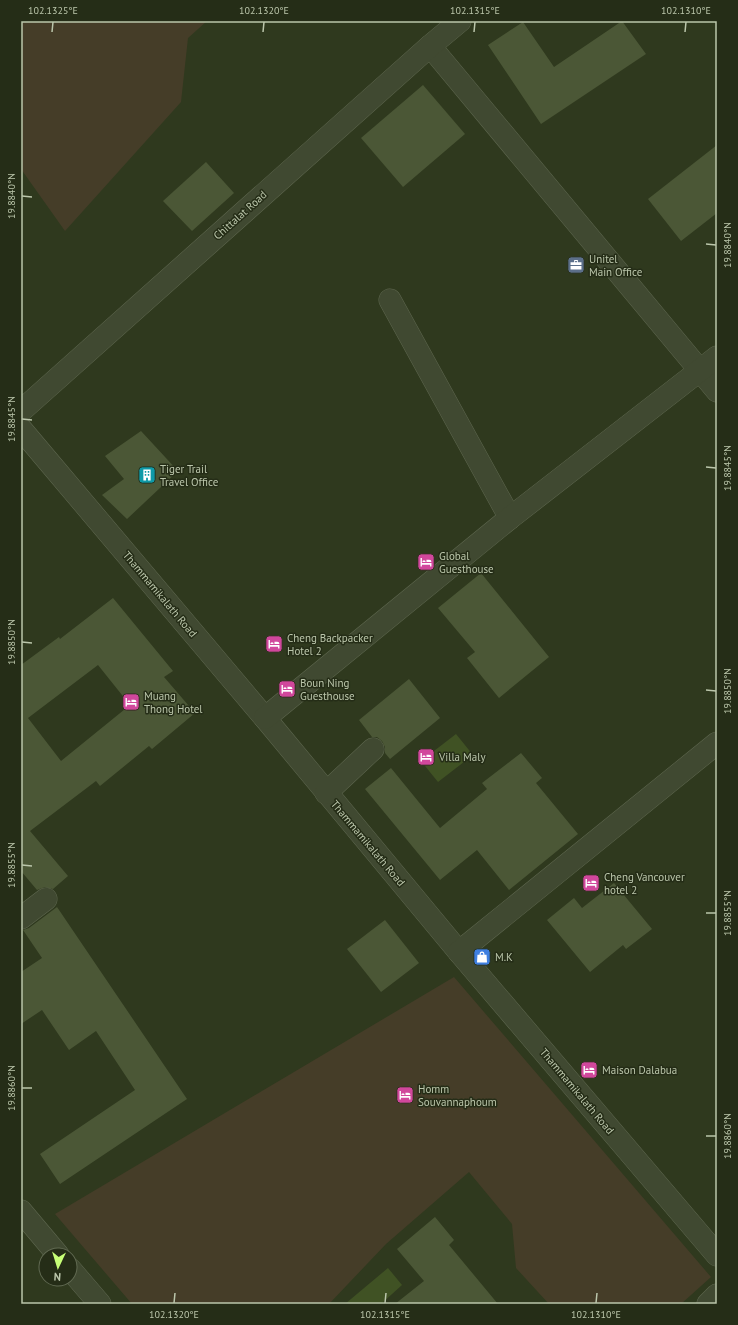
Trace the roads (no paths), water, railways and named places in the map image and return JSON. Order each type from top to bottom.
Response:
[{"type":"street","name":"Chittalat Road","points":[[21,411],[430,46],[460,21]]},
{"type":"street","points":[[430,46],[709,364],[717,391]]},
{"type":"street","points":[[390,300],[510,518]]},
{"type":"street","points":[[265,718],[510,518],[709,364]]},
{"type":"street","name":"Thammamikalath Road","points":[[21,429],[265,718],[459,952],[717,1255]]},
{"type":"street","points":[[459,952],[717,743]]},
{"type":"street","points":[[326,793],[373,749]]},
{"type":"street","points":[[21,918],[46,899]]},
{"type":"street","points":[[21,1211],[51,1247]]},
{"type":"street","points":[[78,1281],[93,1302]]},
{"type":"street","points":[[708,1304],[717,1295]]},
{"type":"place","name":"Unitel Main Office","points":[[576,265]]},
{"type":"place","name":"Tiger Trail Travel Office","points":[[147,475]]},
{"type":"place","name":"Global Guesthouse","points":[[426,562]]},
{"type":"place","name":"Cheng Backpacker Hotel 2","points":[[274,644]]},
{"type":"place","name":"Boun Ning Guesthouse","points":[[287,689]]},
{"type":"place","name":"Muang Thong Hotel","points":[[131,702]]},
{"type":"place","name":"Villa Maly","points":[[426,757]]},
{"type":"place","name":"Cheng Vancouver hotel 2","points":[[591,883]]},
{"type":"place","name":"M.K","points":[[482,957]]},
{"type":"place","name":"Maison Dalabua","points":[[589,1070]]},
{"type":"place","name":"Homm Souvannaphoum","points":[[405,1095]]}]
